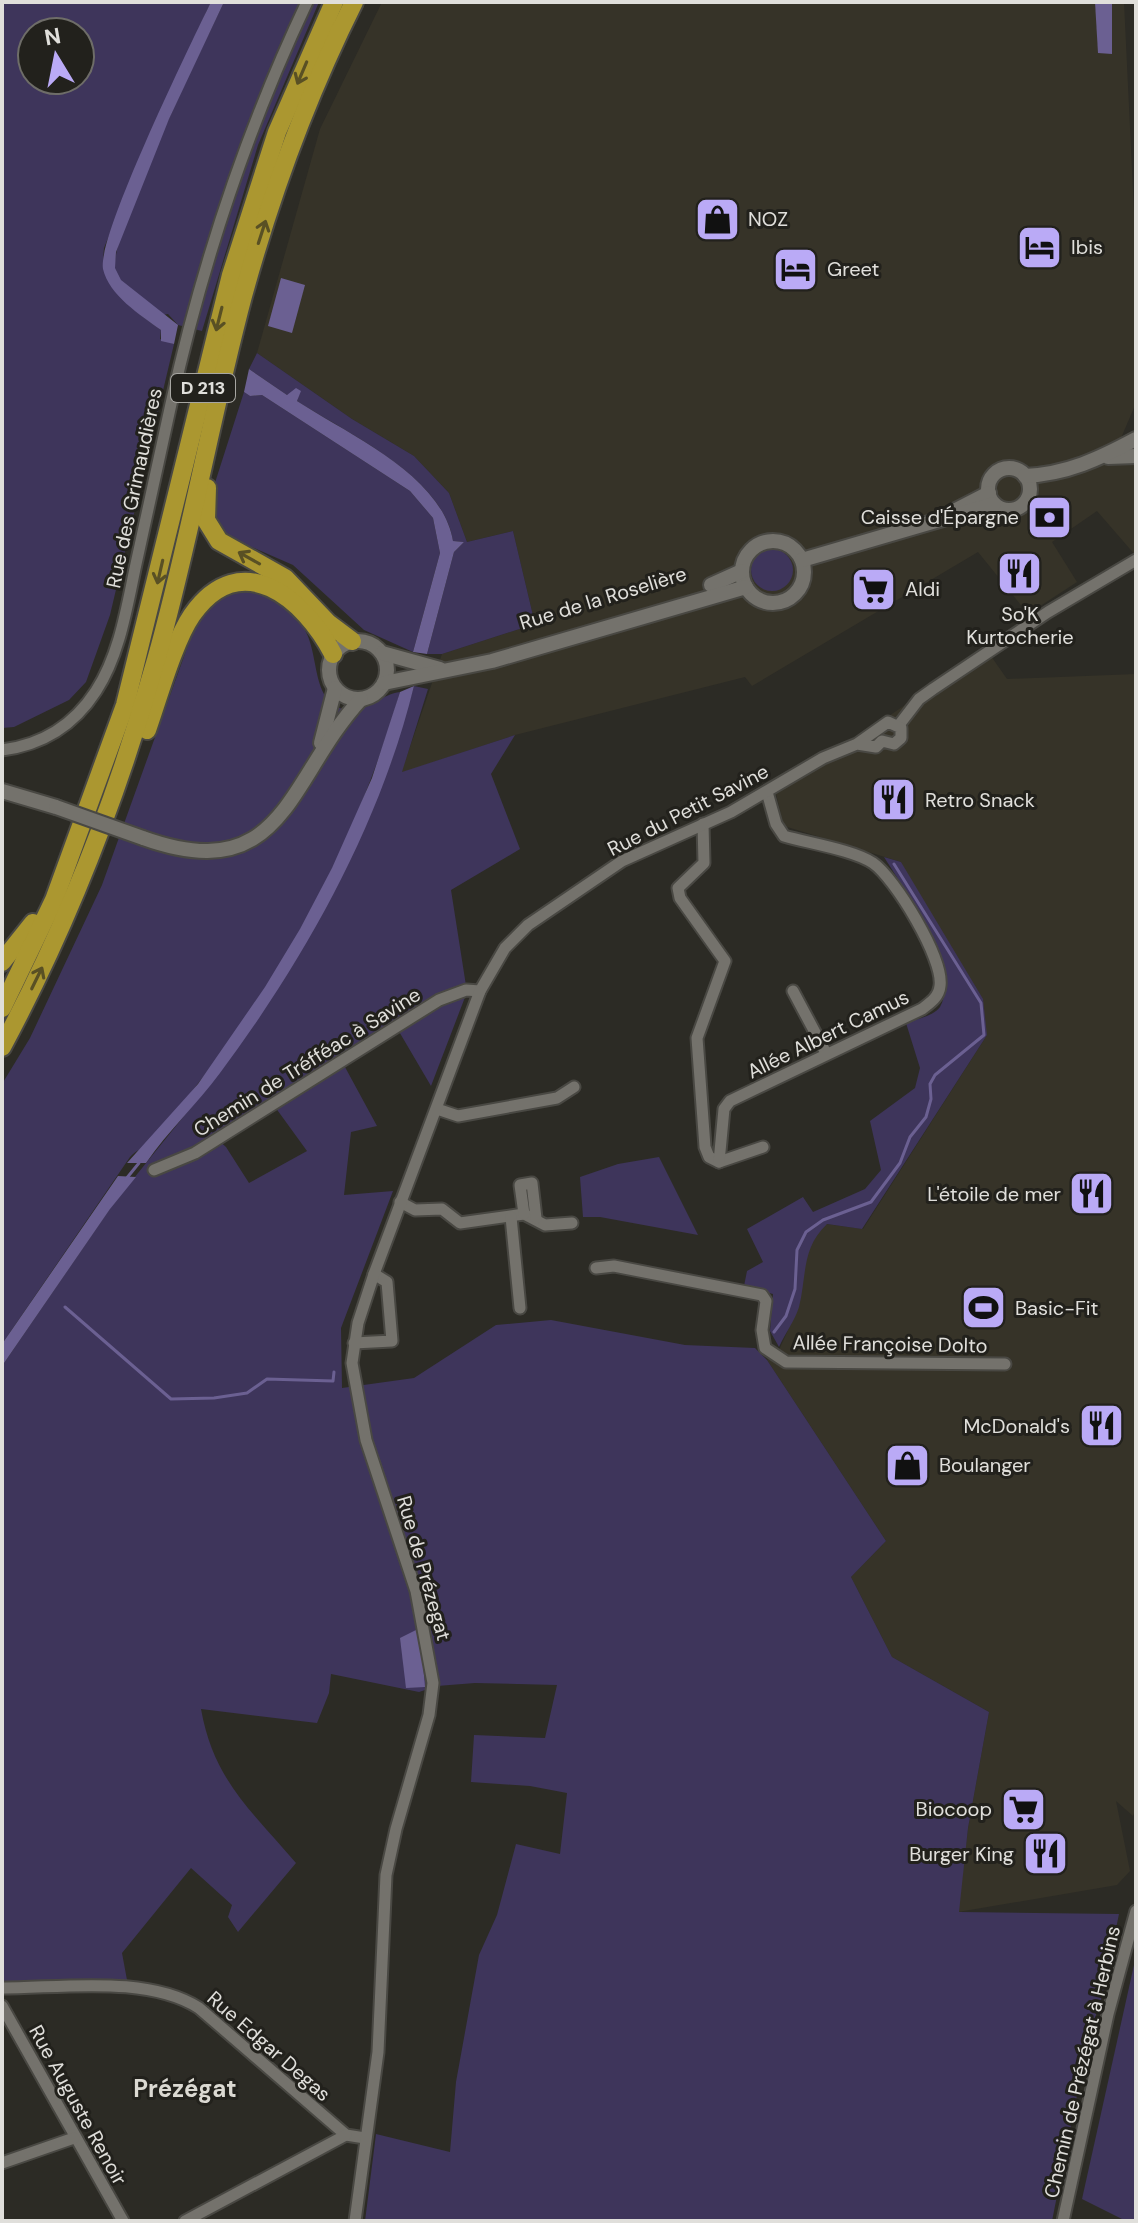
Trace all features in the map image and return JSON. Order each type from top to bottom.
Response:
[{"type":"highway","name":"D 213","points":[[2,1008],[67,865],[125,705],[227,288],[247,220],[277,132],[334,2]]},
{"type":"highway","name":"D 213","points":[[2,1047],[75,901],[115,795],[172,602],[243,299],[277,185],[318,77],[354,2]]},
{"type":"highway","points":[[215,416],[219,433],[204,504],[212,533],[219,541],[285,578],[328,623],[352,641]]},
{"type":"highway","points":[[115,795],[130,775],[190,617],[207,597],[241,582],[274,588],[305,614],[333,654]]},
{"type":"highway","points":[[2,962],[33,923],[57,873],[67,865]]},
{"type":"street","name":"Rue des Grimaudières","points":[[2,750],[28,745],[62,728],[81,712],[98,688],[123,626],[171,402],[218,224],[264,94],[307,2]]},
{"type":"street","points":[[1052,475],[1029,492],[1025,503],[1016,509],[1005,510],[991,498],[991,478],[1000,471],[1012,469],[1025,476],[1052,475],[1107,457],[1136,439]]},
{"type":"street","points":[[1107,457],[1136,456]]},
{"type":"street","points":[[1025,476],[1029,492]]},
{"type":"street","points":[[802,560],[943,517],[991,498]]},
{"type":"street","points":[[772,541],[795,549],[802,560],[803,580],[786,600],[765,601],[746,587],[742,571],[750,551],[772,541]]},
{"type":"street","name":"Rue du Petit Savine","points":[[899,725],[919,699],[933,689],[1048,612],[1136,560]]},
{"type":"street","name":"Rue de la Roselière","points":[[475,662],[490,653],[725,581],[742,571]]},
{"type":"street","name":"Rue de la Roselière","points":[[384,683],[475,662],[492,661],[746,587]]},
{"type":"street","points":[[317,758],[335,688],[329,671],[333,654],[352,641],[369,642],[382,653],[387,668],[384,683],[370,696],[351,698],[335,688]]},
{"type":"street","name":"Rue de la Roselière","points":[[382,653],[441,669]]},
{"type":"street","points":[[2,791],[187,850],[240,846],[266,831],[286,812],[317,758],[361,699]]},
{"type":"street","name":"Rue du Petit Savine","points":[[480,991],[505,948],[528,925],[622,861],[767,792],[841,749],[881,735],[888,722],[899,725]]},
{"type":"street","name":"Rue du Petit Savine","points":[[881,735],[889,744],[897,743],[902,732],[899,725]]},
{"type":"street","name":"Allée Albert Camus","points":[[719,1162],[726,1104],[922,1009],[939,990],[935,961],[890,878],[871,861],[784,836],[776,824],[767,792]]},
{"type":"street","points":[[703,824],[704,863],[678,888],[680,898],[725,961],[697,1038],[695,1056],[704,1105],[705,1147],[709,1157],[719,1162],[763,1147]]},
{"type":"street","name":"Chemin de Tréfféac à Savine","points":[[154,1170],[195,1153],[439,1000],[466,990],[480,991]]},
{"type":"street","name":"Rue de Prézegat","points":[[355,2221],[378,2052],[386,1875],[429,1715],[433,1683],[416,1591],[357,1404],[352,1363],[354,1343],[374,1274],[480,991]]},
{"type":"street","points":[[793,991],[826,1053]]},
{"type":"street","points":[[437,1109],[458,1116],[557,1098],[574,1087]]},
{"type":"street","points":[[400,1202],[415,1210],[442,1209],[460,1223],[530,1216],[545,1225],[572,1223]]},
{"type":"street","points":[[511,1217],[520,1308]]},
{"type":"street","name":"Allée Françoise Dolto","points":[[596,1268],[614,1266],[762,1295],[766,1301],[762,1330],[765,1348],[786,1362],[1005,1364]]},
{"type":"street","points":[[354,1343],[392,1341],[387,1282],[374,1274]]},
{"type":"street","name":"Chemin de Prézégat à Herbins","points":[[1063,2221],[1108,2014],[1136,1911]]},
{"type":"street","name":"Rue Edgar Degas","points":[[2,1988],[155,1988],[181,1996],[199,2008],[346,2135]]},
{"type":"street","name":"Rue Auguste Renoir","points":[[2,2006],[123,2221]]},
{"type":"street","points":[[185,2221],[346,2135],[365,2138]]},
{"type":"street","points":[[2,2163],[74,2138]]},
{"type":"shaded area","points":[[2,2],[211,2],[149,136],[104,248],[107,274],[120,296],[161,330],[160,339],[174,344],[110,615],[86,682],[69,700],[14,727],[2,728]]},
{"type":"shaded area","points":[[211,2],[224,2],[169,119],[116,252],[115,268],[121,280],[178,325],[174,344],[161,341],[161,330],[118,296],[103,269],[105,250],[129,181]]},
{"type":"shaded area","points":[[224,2],[319,2],[258,145],[202,331],[178,325],[168,314],[163,315],[142,301],[122,283],[115,269],[117,250],[142,181]]},
{"type":"shaded area","points":[[382,2],[1124,2],[1136,254],[1136,403],[1121,438],[1136,462],[1136,556],[1097,511],[1052,542],[1077,582],[1028,614],[978,552],[752,686],[745,677],[515,735],[401,773],[442,654],[535,624],[513,531],[467,542],[449,493],[414,456],[352,419],[257,353],[320,129]]},
{"type":"shaded area","points":[[1095,2],[1112,2],[1112,54],[1098,53]]},
{"type":"shaded area","points":[[281,278],[305,285],[292,333],[268,326]]},
{"type":"shaded area","points":[[257,353],[352,419],[414,456],[449,493],[467,542],[513,531],[535,624],[442,654],[427,654],[454,552],[464,542],[453,541],[446,518],[432,496],[413,477],[366,443],[297,401],[300,391],[287,395],[249,369]]},
{"type":"shaded area","points":[[249,369],[287,395],[296,388],[301,391],[297,401],[366,443],[413,477],[445,517],[453,541],[464,542],[454,552],[427,654],[413,652],[440,553],[433,518],[410,491],[262,395],[250,396],[244,392]]},
{"type":"shaded area","points":[[244,392],[250,396],[262,395],[410,491],[433,518],[440,553],[413,652],[364,630],[293,565],[224,535],[211,514],[213,489]]},
{"type":"shaded area","points":[[772,549],[787,555],[793,570],[787,585],[772,591],[757,585],[751,570],[757,555]]},
{"type":"shaded area","points":[[254,588],[282,605],[305,630],[323,693],[330,702],[340,708],[354,710],[400,692],[383,745],[342,848],[290,948],[261,995],[173,1115],[147,1144],[130,1157],[2,1344],[2,1084],[30,1038],[102,885],[196,623],[220,598]]},
{"type":"shaded area","points":[[986,649],[1007,679],[1136,674],[1136,1809],[1133,1816],[1116,1801],[1130,1871],[1117,1885],[958,1912],[968,1828],[989,1712],[892,1657],[851,1577],[886,1541],[767,1360],[779,1350],[798,1308],[805,1258],[813,1237],[826,1224],[863,1229],[987,1035],[901,862],[784,826],[776,794]]},
{"type":"shaded area","points":[[414,686],[428,689],[402,772],[515,735],[491,774],[520,849],[451,890],[467,992],[431,1086],[394,1023],[339,1056],[377,1126],[351,1132],[344,1195],[393,1191],[341,1328],[342,1388],[414,1378],[496,1325],[551,1320],[685,1345],[755,1348],[767,1360],[886,1541],[851,1577],[892,1657],[989,1712],[968,1828],[959,1912],[1119,1914],[1102,1996],[1088,2040],[1052,2221],[365,2221],[376,2134],[450,2152],[456,2082],[479,1955],[497,1915],[516,1844],[560,1854],[567,1793],[530,1786],[471,1782],[474,1735],[545,1738],[557,1685],[475,1683],[437,1686],[419,1692],[331,1674],[329,1693],[317,1723],[201,1709],[215,1756],[236,1793],[296,1863],[238,1932],[228,1917],[232,1905],[191,1868],[122,1953],[127,1980],[2,1982],[2,1366],[113,1204],[226,1064],[282,980],[356,845],[391,762]],"holes":[[[270,1100],[307,1151],[249,1183],[226,1147],[215,1137]]]},
{"type":"shaded area","points":[[414,686],[381,789],[360,839],[310,937],[251,1029],[211,1084],[146,1163],[127,1163],[198,1084],[265,987],[300,929],[332,868],[372,778],[400,692]]},
{"type":"shaded area","points":[[884,857],[901,862],[983,999],[987,1035],[862,1229],[827,1224],[819,1233],[806,1263],[799,1307],[779,1347],[770,1331],[773,1294],[744,1286],[747,1271],[763,1262],[747,1229],[803,1197],[813,1212],[865,1189],[881,1170],[870,1121],[915,1088],[920,1068],[906,1023],[937,1010],[944,992],[943,973],[928,931]]},
{"type":"shaded area","points":[[659,1157],[698,1235],[600,1217],[583,1217],[580,1177],[618,1164]]},
{"type":"shaded area","points":[[118,1176],[136,1177],[110,1209],[2,1366],[2,1344]]},
{"type":"shaded area","points":[[420,1628],[425,1687],[406,1688],[400,1638]]},
{"type":"shaded area","points":[[1136,1956],[1136,2221],[1126,2221],[1082,2199]]},
{"type":"waterway","points":[[774,1332],[786,1316],[795,1289],[797,1250],[806,1232],[823,1220],[871,1202],[900,1163],[910,1137],[926,1117],[931,1099],[930,1084],[935,1075],[984,1035],[981,1003],[894,864]]},
{"type":"waterway","points":[[126,1179],[139,1163]]},
{"type":"waterway","points":[[65,1307],[171,1399],[247,1393],[267,1379],[333,1381],[334,1372]]},
{"type":"place","name":"NOZ","points":[[717,219]]},
{"type":"place","name":"Ibis","points":[[1040,247]]},
{"type":"place","name":"Greet","points":[[796,269]]},
{"type":"place","name":"Caisse d'Épargne","points":[[1050,517]]},
{"type":"place","name":"So'K Kurtocherie","points":[[1020,574]]},
{"type":"place","name":"Aldi","points":[[874,589]]},
{"type":"place","name":"Retro Snack","points":[[894,800]]},
{"type":"place","name":"L'étoile de mer","points":[[1092,1194]]},
{"type":"place","name":"Basic-Fit","points":[[984,1308]]},
{"type":"place","name":"McDonald's","points":[[1101,1426]]},
{"type":"place","name":"Boulanger","points":[[908,1465]]},
{"type":"place","name":"Biocoop","points":[[1023,1809]]},
{"type":"place","name":"Burger King","points":[[1045,1854]]},
{"type":"district","name":"Prézégat","points":[[185,2088]]}]
